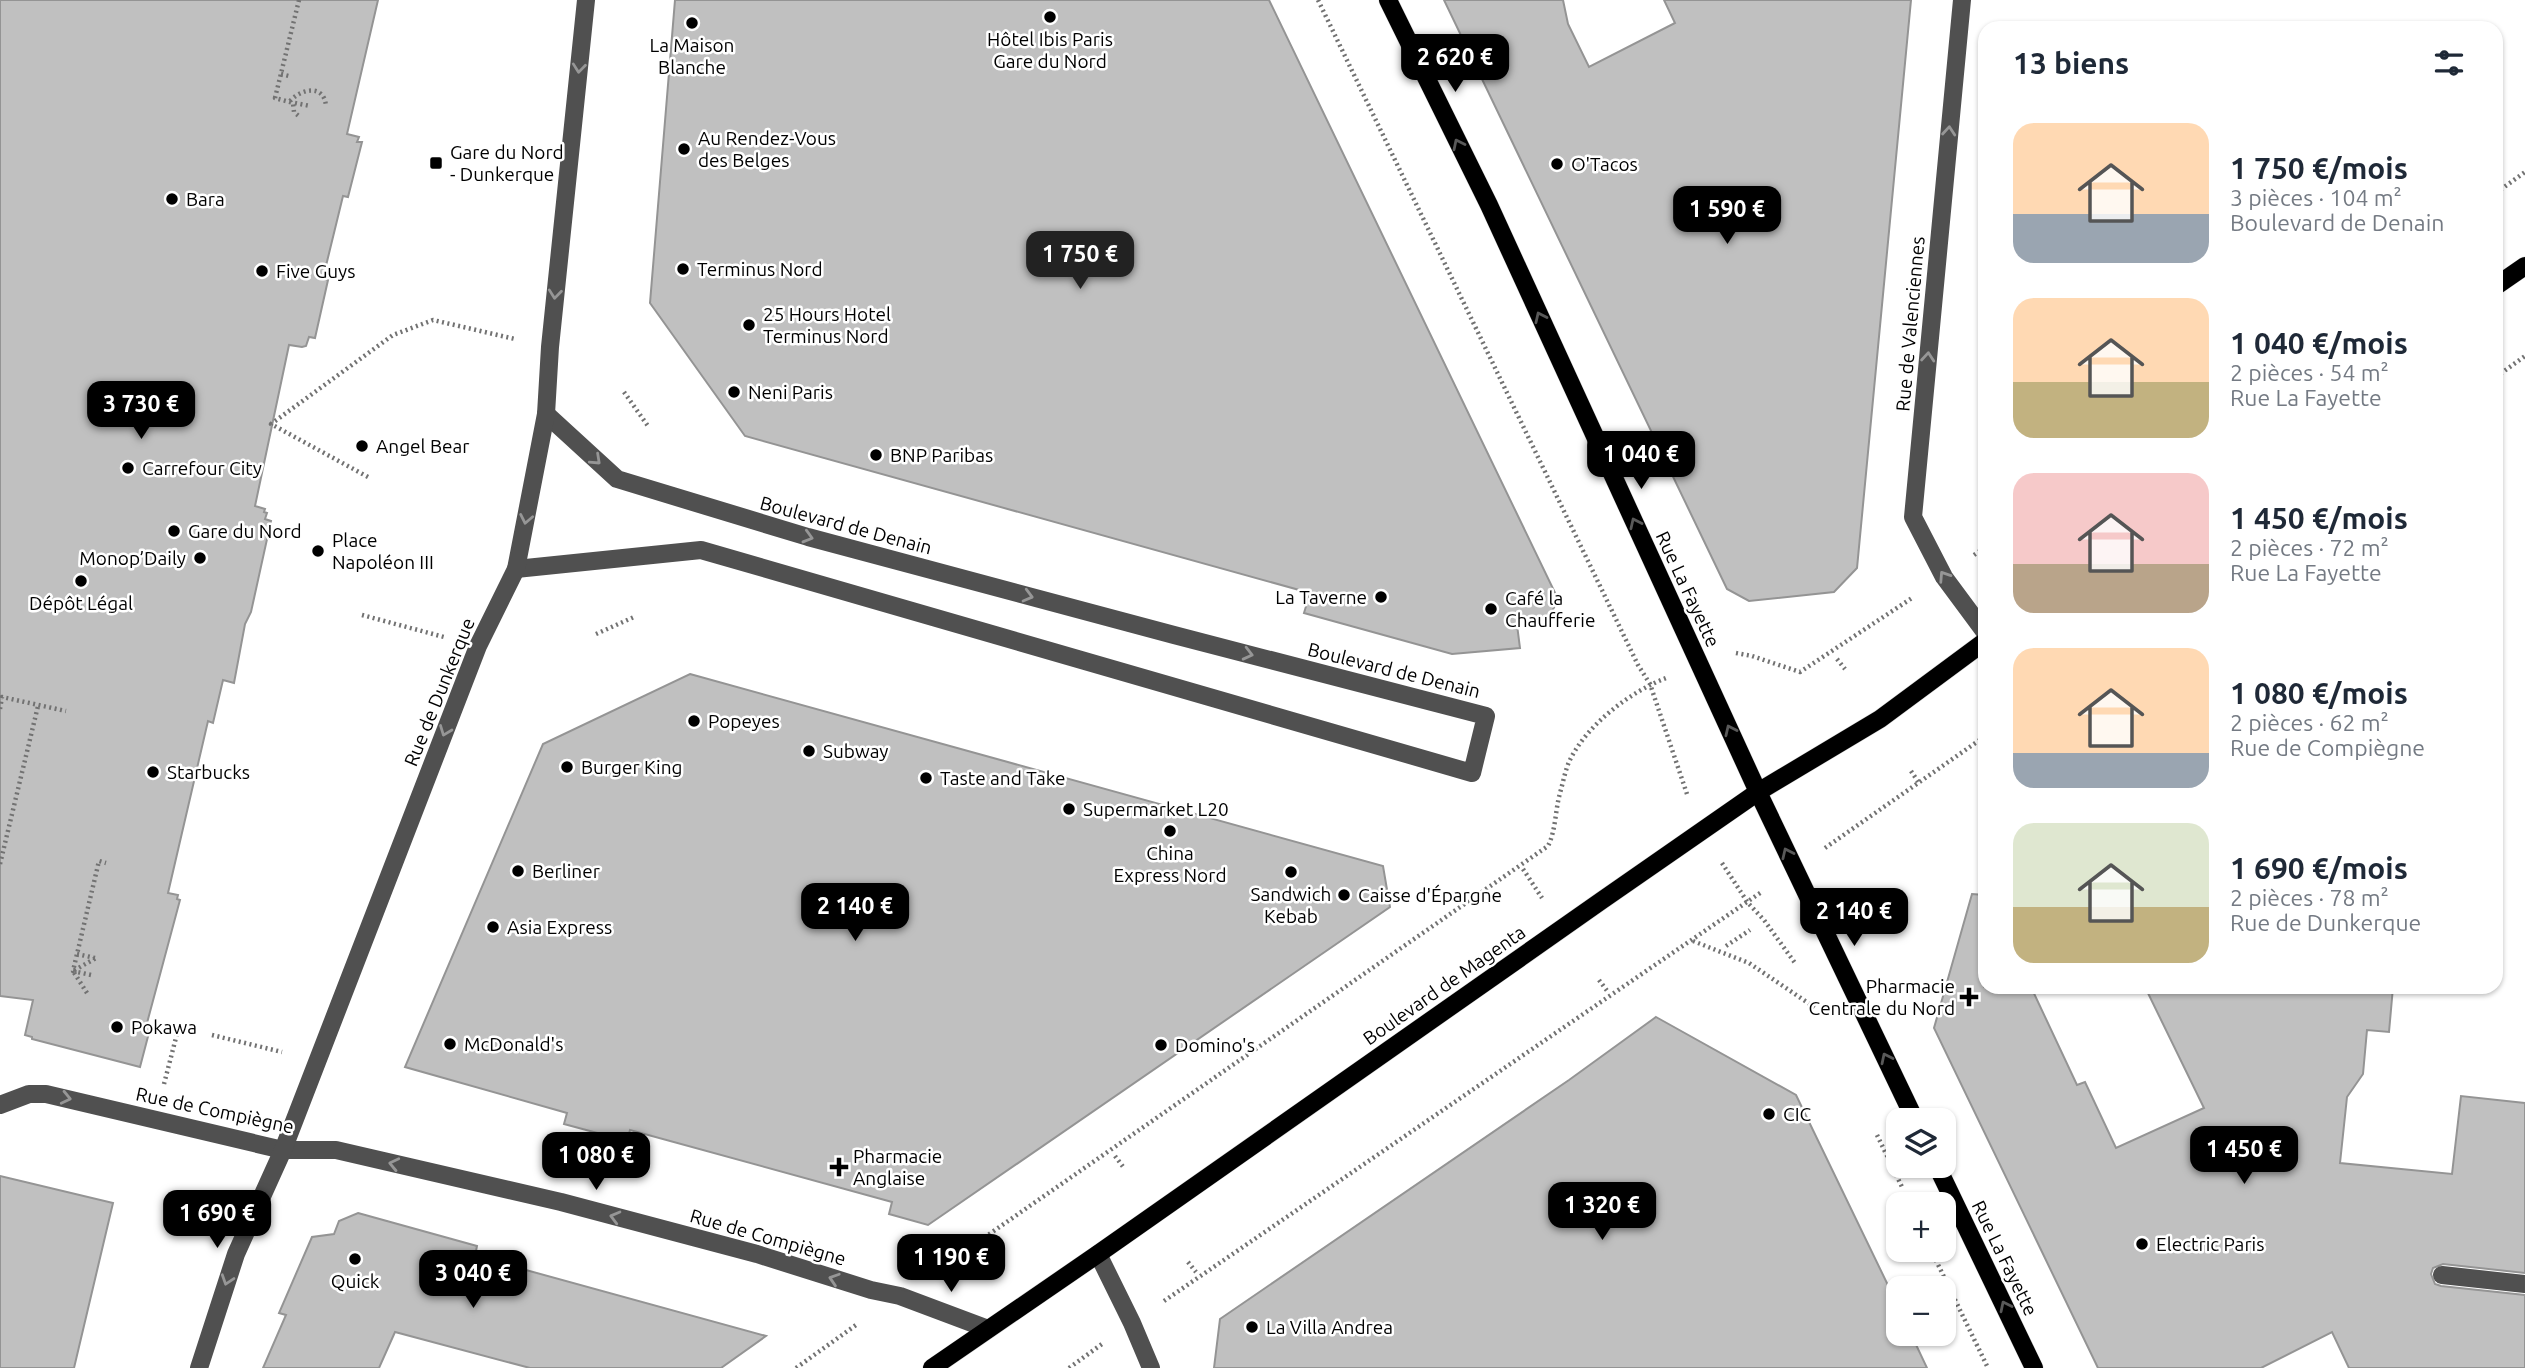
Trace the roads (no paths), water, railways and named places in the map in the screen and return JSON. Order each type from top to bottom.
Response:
[{"type":"main road","name":"Rue La Fayette","points":[[1388,0],[1489,205],[1758,792],[1909,1108]]},
{"type":"main road","points":[[2503,281],[2525,265]]},
{"type":"main road","name":"Boulevard de Magenta","points":[[932,1368],[1758,792],[1880,719],[1978,646]]},
{"type":"main road","name":"Rue La Fayette","points":[[1943,1178],[2034,1368]]},
{"type":"street","name":"Rue de Dunkerque","points":[[199,1368],[236,1254],[283,1150],[478,646],[516,569],[546,414],[550,347],[586,0]]},
{"type":"street","name":"Rue de Valenciennes","points":[[1962,0],[1913,517],[1944,577],[1978,623]]},
{"type":"street","name":"Boulevard de Denain","points":[[516,569],[701,550],[1472,773],[1486,716],[1186,639],[808,537],[617,479],[546,414]]},
{"type":"street","name":"Rue de Compiègne","points":[[0,1105],[29,1094],[46,1094],[283,1150],[336,1150],[561,1202],[757,1254],[872,1290],[900,1296],[988,1329]]},
{"type":"street","points":[[1098,1254],[1151,1368]]},
{"type":"street","points":[[2442,1275],[2525,1284]]},
{"type":"place","name":"Hôtel Ibis Paris Gare du Nord","points":[[1050,17]]},
{"type":"place","name":"La Maison Blanche","points":[[692,23]]},
{"type":"place","name":"Au Rendez-Vous des Belges","points":[[684,149]]},
{"type":"place","name":"Gare du Nord - Dunkerque","points":[[436,163]]},
{"type":"place","name":"O'Tacos","points":[[1557,164]]},
{"type":"place","name":"Bara","points":[[172,199]]},
{"type":"place","name":"Terminus Nord","points":[[683,269]]},
{"type":"place","name":"Five Guys","points":[[262,271]]},
{"type":"place","name":"25 Hours Hotel Terminus Nord","points":[[749,325]]},
{"type":"place","name":"Neni Paris","points":[[734,392]]},
{"type":"place","name":"Angel Bear","points":[[362,446]]},
{"type":"place","name":"BNP Paribas","points":[[876,455]]},
{"type":"place","name":"Carrefour City","points":[[128,468]]},
{"type":"place","name":"Gare du Nord","points":[[174,531]]},
{"type":"place","name":"Place Napoléon III","points":[[318,551]]},
{"type":"place","name":"Monop’Daily","points":[[200,558]]},
{"type":"place","name":"Dépôt Légal","points":[[81,581]]},
{"type":"place","name":"La Taverne","points":[[1381,597]]},
{"type":"place","name":"Café la Chaufferie","points":[[1491,609]]},
{"type":"place","name":"Popeyes","points":[[694,721]]},
{"type":"place","name":"Subway","points":[[809,751]]},
{"type":"place","name":"Burger King","points":[[567,767]]},
{"type":"place","name":"Starbucks","points":[[153,772]]},
{"type":"place","name":"Taste and Take","points":[[926,778]]},
{"type":"place","name":"Supermarket L20","points":[[1069,809]]},
{"type":"place","name":"China Express Nord","points":[[1170,831]]},
{"type":"place","name":"Berliner","points":[[518,871]]},
{"type":"place","name":"Sandwich Kebab","points":[[1291,872]]},
{"type":"place","name":"Caisse d'Épargne","points":[[1344,895]]},
{"type":"place","name":"Asia Express","points":[[493,927]]},
{"type":"place","name":"Pharmacie Centrale du Nord","points":[[1969,997]]},
{"type":"place","name":"Pokawa","points":[[117,1027]]},
{"type":"place","name":"McDonald's","points":[[450,1044]]},
{"type":"place","name":"Domino's","points":[[1161,1045]]},
{"type":"place","name":"CIC","points":[[1769,1114]]},
{"type":"place","name":"Pharmacie Anglaise","points":[[839,1167]]},
{"type":"place","name":"Electric Paris","points":[[2142,1244]]},
{"type":"place","name":"Quick","points":[[355,1259]]},
{"type":"place","name":"La Villa Andrea","points":[[1252,1327]]}]
